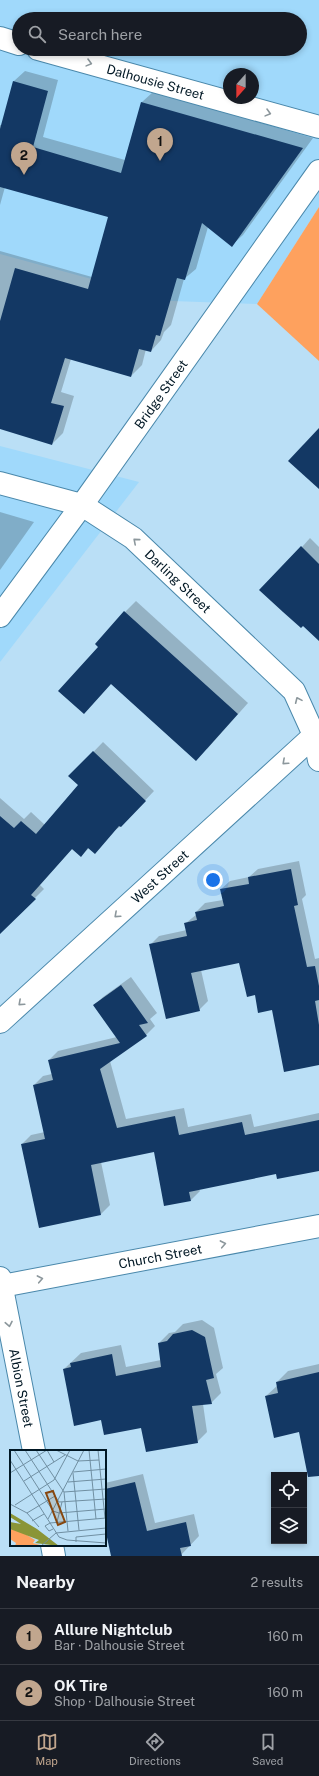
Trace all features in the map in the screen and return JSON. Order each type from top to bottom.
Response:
[{"type":"street","points":[[0,38],[12,42]]},
{"type":"street","name":"Dalhousie Street","points":[[63,56],[319,127]]},
{"type":"street","name":"Bridge Street","points":[[0,616],[82,505],[319,171]]},
{"type":"street","name":"Darling Street","points":[[0,483],[82,505],[133,538],[294,690],[316,733],[319,760]]},
{"type":"street","name":"West Street","points":[[0,1022],[316,733]]},
{"type":"street","name":"Church Street","points":[[1,1282],[319,1226]]},
{"type":"street","name":"Albion Street","points":[[1,1282],[34,1450]]},
{"type":"street","points":[[52,1546],[54,1556]]},
{"type":"shaded area","points":[[0,0],[319,0],[319,207],[257,304],[172,301],[0,254]]},
{"type":"shaded area","points":[[319,207],[319,361],[257,304]]},
{"type":"shaded area","points":[[0,446],[139,482],[0,662]]},
{"type":"building","points":[[13,81],[48,91],[33,147],[121,173],[141,102],[303,148],[232,247],[202,223],[185,280],[177,278],[160,336],[156,335],[151,352],[139,349],[131,377],[65,358],[51,403],[64,406],[52,445],[0,429],[0,321],[15,268],[88,289],[108,217],[0,187],[0,129]]},
{"type":"building","points":[[319,428],[319,489],[288,461]]},
{"type":"building","points":[[301,546],[319,564],[319,641],[303,626],[301,628],[259,590]]},
{"type":"building","points":[[124,611],[238,714],[196,761],[111,684],[84,714],[58,691],[98,647],[95,644]]},
{"type":"building","points":[[93,751],[146,801],[121,827],[119,826],[95,854],[88,848],[81,857],[72,849],[31,895],[36,899],[0,934],[0,816],[14,828],[21,821],[36,834],[78,785],[68,776]]},
{"type":"building","points":[[291,869],[298,905],[294,906],[307,967],[315,966],[319,986],[319,1000],[315,1001],[319,1025],[319,1065],[284,1072],[272,1010],[258,1013],[255,995],[247,997],[239,963],[191,973],[200,1011],[166,1019],[149,944],[187,936],[184,923],[197,920],[195,912],[224,906],[220,889],[249,884],[248,877]]},
{"type":"building","points":[[121,985],[148,1023],[139,1025],[147,1036],[100,1069],[117,1128],[175,1116],[179,1135],[242,1122],[245,1135],[319,1120],[319,1171],[277,1179],[276,1174],[189,1192],[191,1201],[164,1206],[154,1152],[91,1165],[101,1215],[39,1228],[21,1144],[45,1139],[33,1085],[53,1080],[48,1060],[120,1043],[93,1005]]},
{"type":"building","points":[[192,1330],[205,1337],[214,1378],[206,1380],[212,1404],[192,1406],[198,1443],[146,1452],[141,1428],[104,1435],[101,1420],[74,1426],[63,1369],[71,1367],[70,1363],[112,1354],[116,1376],[161,1367],[158,1343],[167,1341],[173,1334]]},
{"type":"building","points":[[319,1372],[319,1476],[308,1477],[299,1432],[274,1438],[265,1396],[278,1393],[276,1382]]},
{"type":"building","points":[[135,1482],[147,1531],[186,1522],[191,1546],[180,1548],[182,1556],[111,1556],[106,1533],[106,1489]]},
{"type":"place","name":"Allure Nightclub","points":[[160,161]]},
{"type":"place","name":"OK Tire","points":[[24,175]]}]
